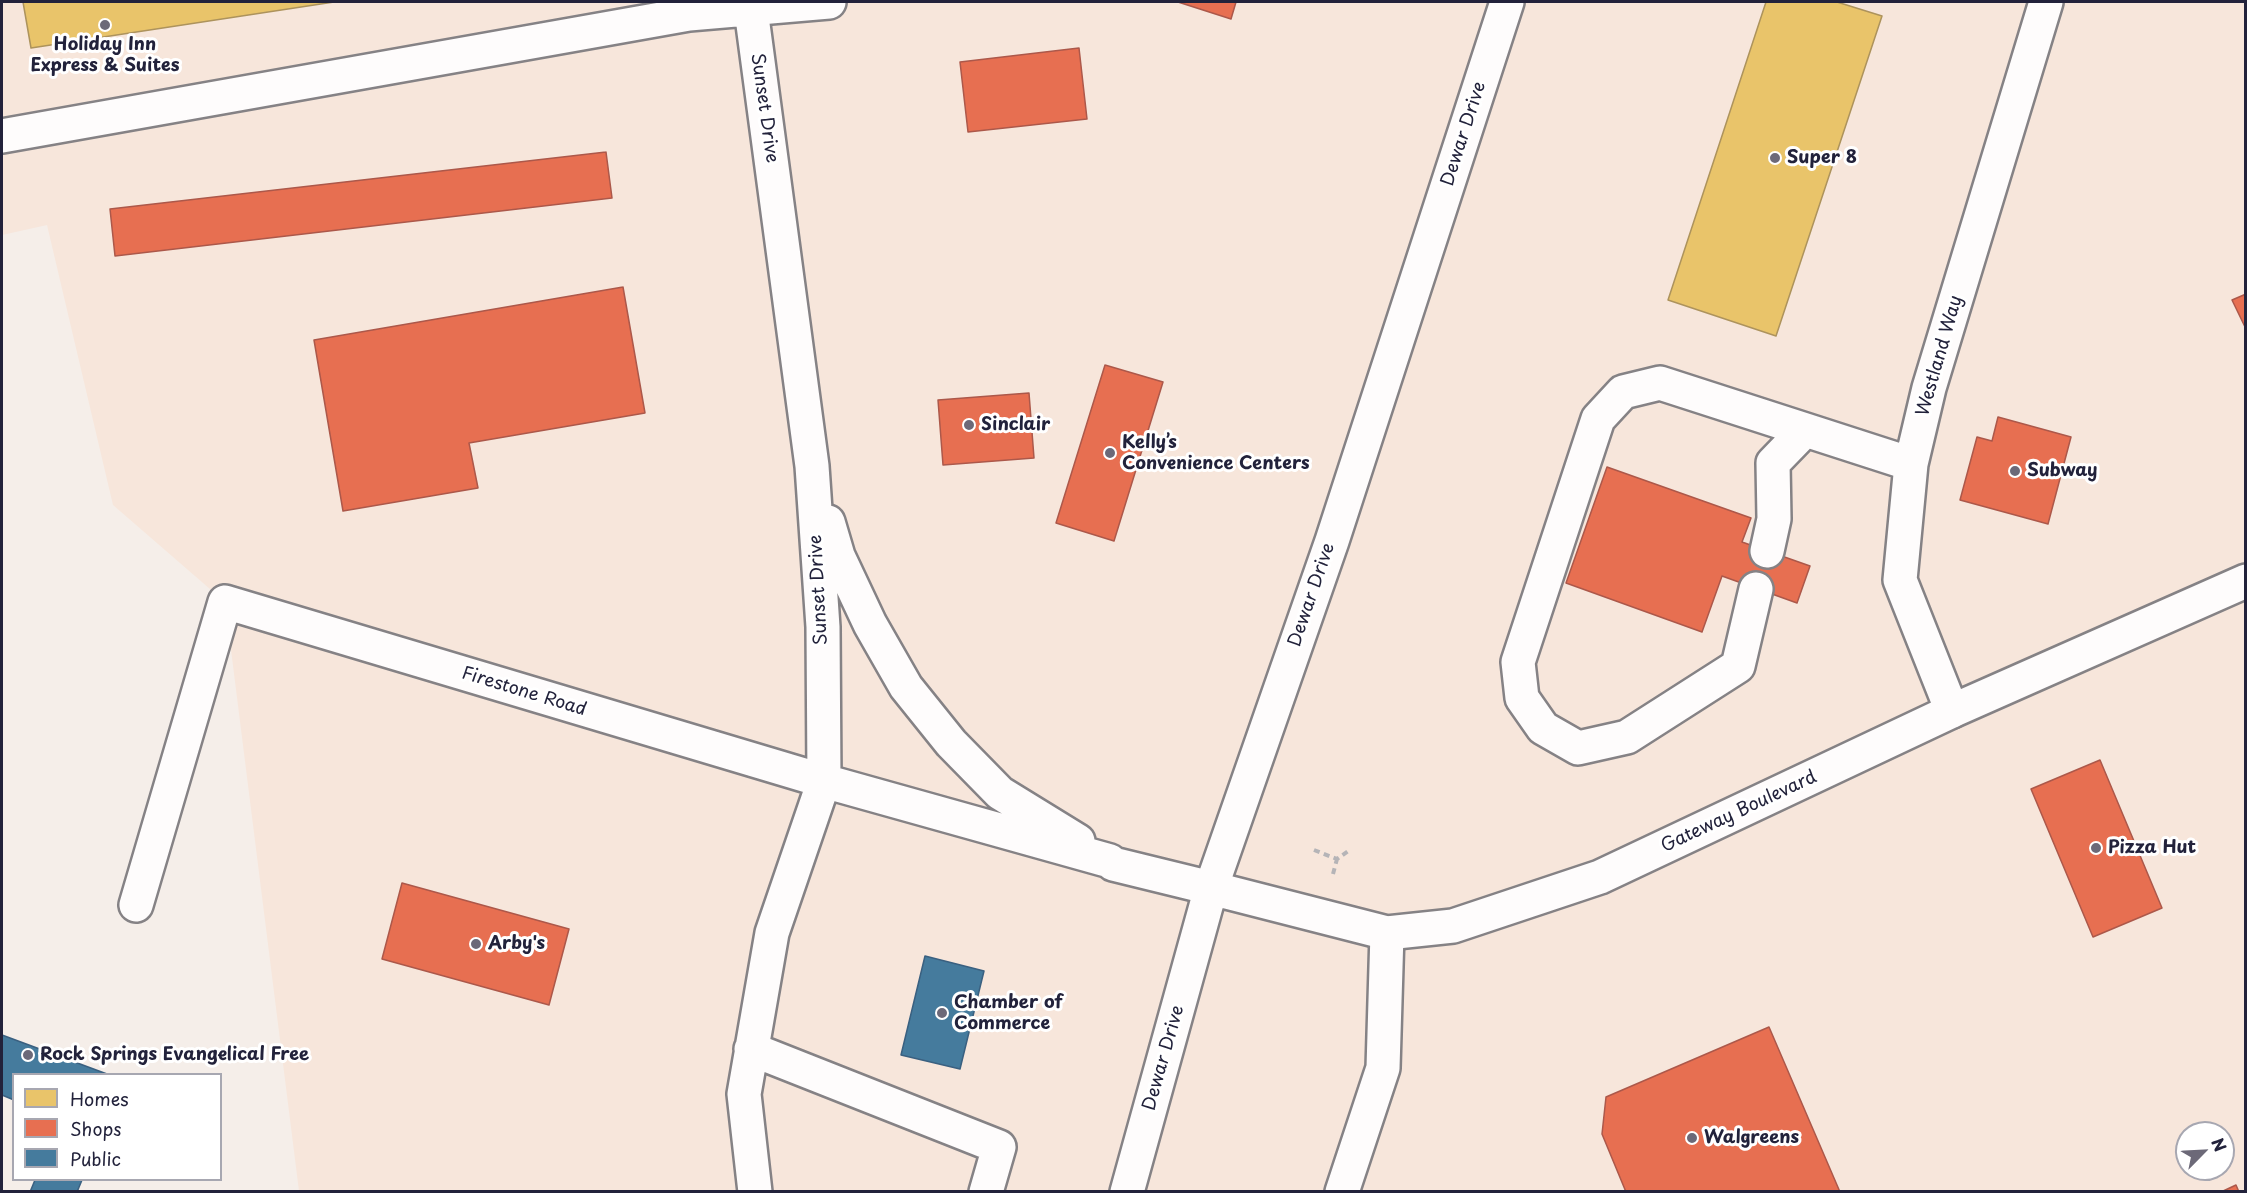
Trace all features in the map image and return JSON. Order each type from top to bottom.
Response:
[{"type":"street","points":[[2,136],[608,14],[688,14],[751,5],[829,2]]},
{"type":"street","name":"Dewar Drive","points":[[1127,1191],[1210,888],[1332,541],[1507,2]]},
{"type":"street","name":"Westland Way","points":[[1952,711],[1900,580],[1911,464],[1929,388],[2046,2]]},
{"type":"street","name":"Sunset Drive","points":[[751,5],[812,466],[823,627],[824,781],[772,933],[744,1094],[755,1191]]},
{"type":"street","points":[[1756,589],[1738,666],[1627,737],[1578,748],[1543,728],[1522,698],[1518,662],[1594,430],[1598,419],[1623,392],[1660,383],[1911,464]]},
{"type":"street","points":[[1767,551],[1774,519],[1773,463],[1805,430]]},
{"type":"street","points":[[812,466],[838,556],[870,624],[906,687],[951,743],[1000,793],[1113,864],[1210,888]]},
{"type":"street","name":"Gateway Boulevard","points":[[1210,888],[1387,933],[1453,926],[1600,877],[1952,711],[2246,581]]},
{"type":"street","name":"Firestone Road","points":[[136,905],[225,602],[824,781]]},
{"type":"street","points":[[824,781],[1110,861]]},
{"type":"street","points":[[1342,1191],[1383,1068],[1387,933]]},
{"type":"street","points":[[752,1049],[999,1147],[986,1191]]},
{"type":"path","points":[[1333,874],[1337,860],[1351,849]]},
{"type":"path","points":[[1314,850],[1337,860]]},
{"type":"shaded area","points":[[2,2],[2245,2],[2245,1191],[299,1191],[225,602],[113,505],[47,225],[2,235]]},
{"type":"building: Homes","name":"Holiday Inn Express & Suites","points":[[23,2],[334,2],[31,48]]},
{"type":"building: Homes","name":"Super 8","points":[[1766,2],[1837,2],[1882,16],[1776,336],[1668,300]]},
{"type":"building: Shops","points":[[1178,2],[1236,2],[1231,19]]},
{"type":"building: Shops","points":[[1079,48],[1087,119],[968,132],[960,62]]},
{"type":"building: Shops","points":[[606,152],[612,198],[115,256],[110,209]]},
{"type":"building: Shops","points":[[623,287],[645,413],[469,443],[478,488],[343,511],[314,340]]},
{"type":"building: Shops","points":[[2246,294],[2246,329],[2232,300]]},
{"type":"building: Shops","name":"Kelly’s Convenience Centers","points":[[1105,365],[1163,382],[1114,541],[1056,523]]},
{"type":"building: Shops","points":[[1029,393],[1034,458],[943,465],[938,400]]},
{"type":"building: Shops","name":"Subway","points":[[1998,417],[2071,437],[2048,524],[1960,500],[1977,437],[1992,441]]},
{"type":"building: Shops","points":[[1607,467],[1751,518],[1742,542],[1810,566],[1797,603],[1722,576],[1702,632],[1566,583]]},
{"type":"building: Shops","name":"Pizza Hut","points":[[2100,760],[2162,908],[2093,937],[2031,789]]},
{"type":"building: Shops","name":"Arby's","points":[[402,883],[569,929],[549,1005],[382,959]]},
{"type":"building: Shops","name":"Walgreens","points":[[1769,1027],[1840,1192],[1626,1192],[1602,1134],[1606,1097]]},
{"type":"building: Shops","points":[[2236,1185],[2239,1192],[2221,1192]]},
{"type":"building: Public","name":"Chamber of Commerce","points":[[925,956],[984,971],[960,1069],[901,1055]]},
{"type":"building: Public","name":"Rock Springs Evangelical Free","points":[[2,1035],[104,1073],[12,1073],[12,1099],[2,1095]]},
{"type":"building: Public","points":[[35,1181],[82,1181],[77,1192],[30,1192]]},
{"type":"place","name":"Holiday Inn Express & Suites","points":[[105,25]]},
{"type":"place","name":"Super 8","points":[[1775,158]]},
{"type":"place","name":"Sinclair","points":[[969,425]]},
{"type":"place","name":"Kelly’s Convenience Centers","points":[[1110,453]]},
{"type":"place","name":"Subway","points":[[2015,471]]},
{"type":"place","name":"Pizza Hut","points":[[2096,848]]},
{"type":"place","name":"Arby's","points":[[476,944]]},
{"type":"place","name":"Chamber of Commerce","points":[[942,1013]]},
{"type":"place","name":"Rock Springs Evangelical Free","points":[[28,1055]]},
{"type":"place","name":"Walgreens","points":[[1692,1138]]}]
